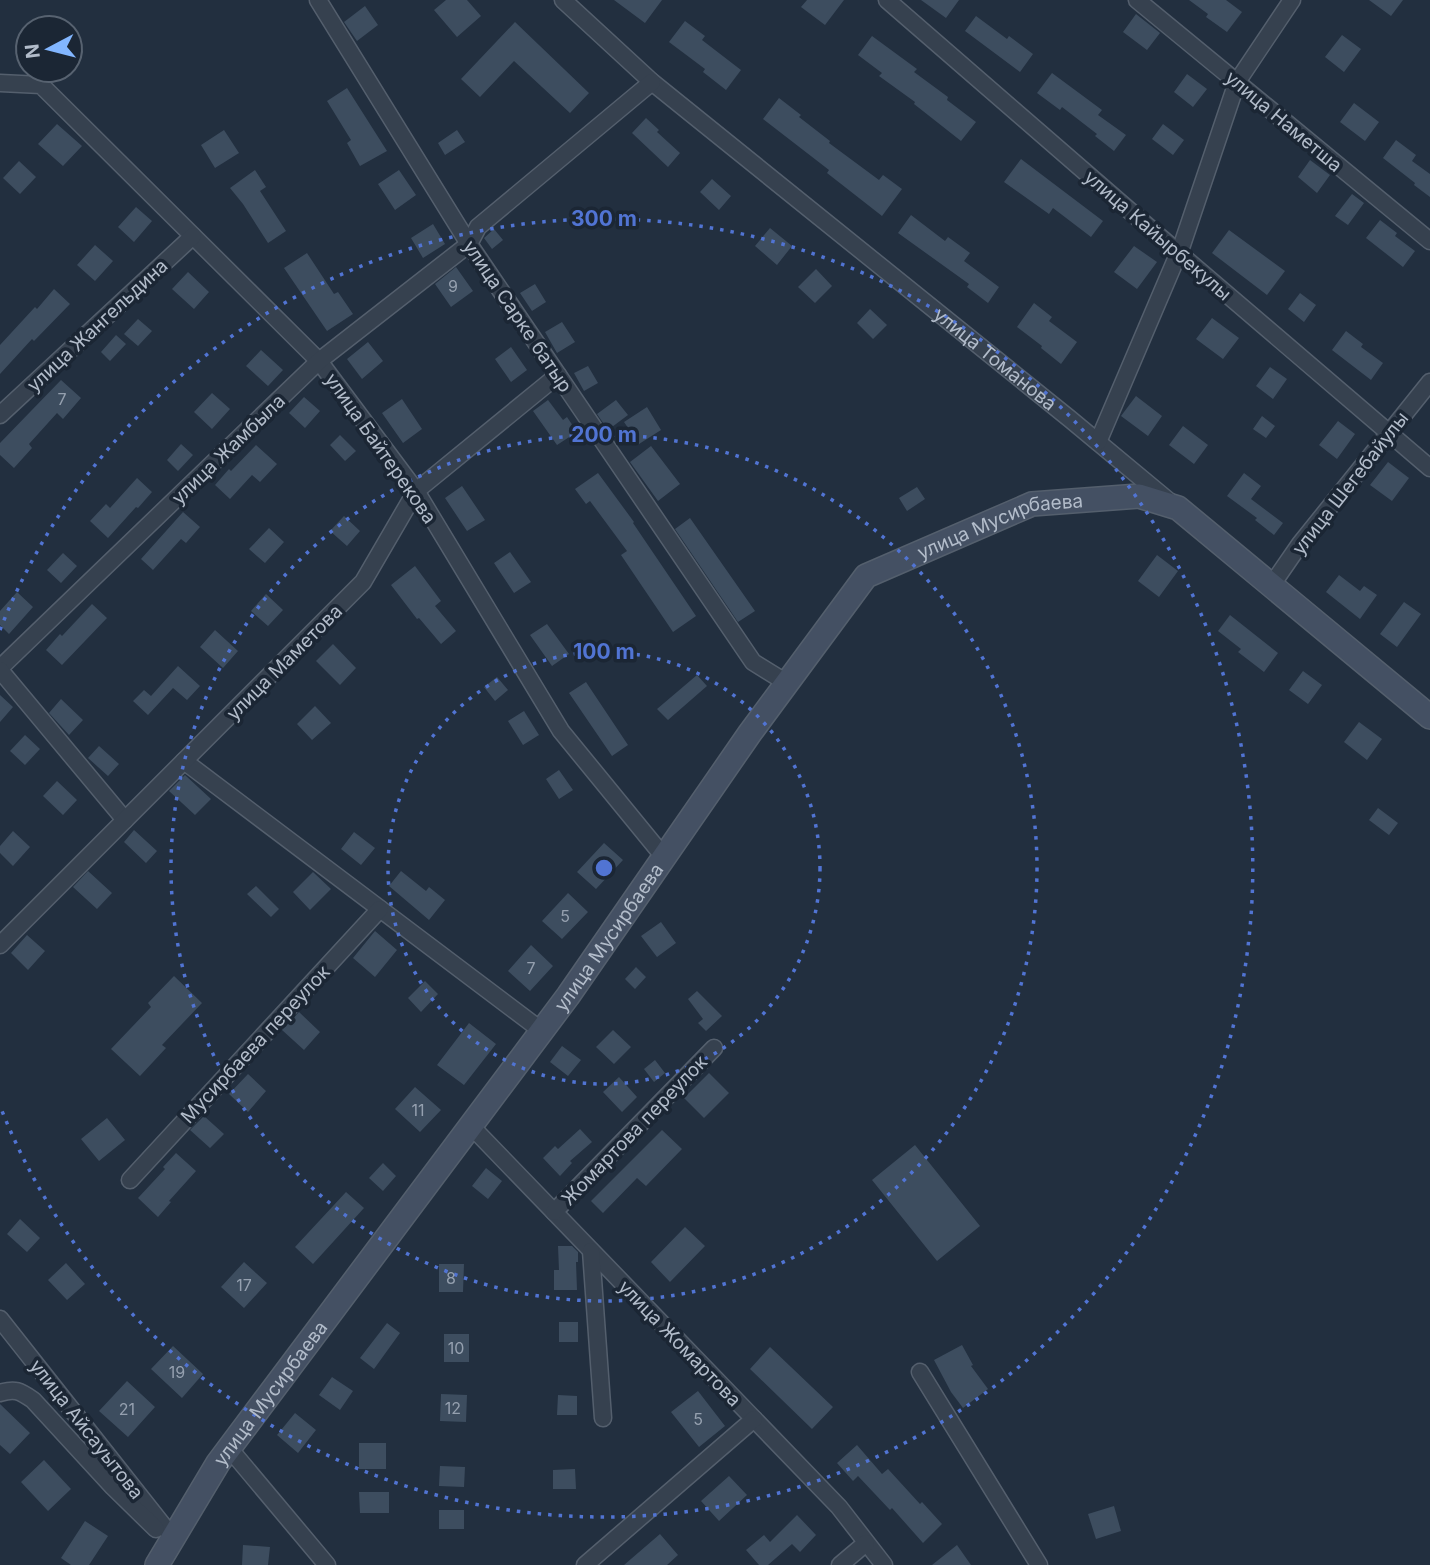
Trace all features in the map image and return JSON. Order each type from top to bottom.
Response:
[{"type":"street","name":"улица Сарке батыр","points":[[318,0],[468,244],[753,663],[787,683]]},
{"type":"street","name":"улица Томанова","points":[[563,0],[652,82],[1098,442],[1430,717]]},
{"type":"street","name":"улица Кайырбекулы","points":[[887,0],[1430,468]]},
{"type":"street","name":"улица Наметша","points":[[1137,0],[1430,242]]},
{"type":"street","points":[[1098,442],[1179,253],[1237,82],[1292,0]]},
{"type":"street","name":"улица Жамбыла","points":[[0,669],[319,361],[468,244],[478,228],[652,82]]},
{"type":"street","name":"улица Байтерекова","points":[[0,83],[41,85],[319,361],[416,491],[561,731],[664,857]]},
{"type":"street","name":"улица Жангельдина","points":[[0,415],[193,236]]},
{"type":"street","name":"улица Маметова","points":[[0,945],[363,582],[416,491],[558,375]]},
{"type":"street","name":"улица Шегебайулы","points":[[1271,586],[1300,544],[1430,382]]},
{"type":"street","name":"улица Мусирбаева","points":[[158,1565],[218,1463],[542,1031],[750,733],[866,576],[1032,504],[1139,496],[1178,508]]},
{"type":"street","points":[[0,669],[125,820]]},
{"type":"street","points":[[184,761],[542,1031]]},
{"type":"street","name":"Мусирбаева переулок","points":[[130,1180],[380,909]]},
{"type":"street","name":"Жомартова переулок","points":[[554,1212],[714,1048]]},
{"type":"street","name":"улица Жомартова","points":[[471,1126],[839,1507],[884,1565]]},
{"type":"street","points":[[591,1251],[604,1418]]},
{"type":"street","name":"улица Айсауытова","points":[[0,1320],[172,1541]]},
{"type":"street","points":[[920,1373],[1039,1565]]},
{"type":"street","points":[[0,1394],[10,1390],[21,1392],[33,1399],[113,1487],[172,1541]]},
{"type":"street","points":[[585,1565],[754,1419]]},
{"type":"street","points":[[229,1448],[327,1565]]},
{"type":"street","points":[[840,1565],[866,1543]]},
{"type":"building","points":[[446,0],[467,0],[481,16],[457,37],[434,10]]},
{"type":"building","points":[[614,0],[662,0],[645,23]]},
{"type":"building","points":[[807,0],[844,0],[825,25],[801,7]]},
{"type":"building","points":[[921,0],[959,0],[946,18]]},
{"type":"building","points":[[1189,0],[1226,0],[1242,12],[1227,32]]},
{"type":"building","points":[[1369,0],[1403,0],[1391,16]]},
{"type":"building","points":[[365,6],[378,25],[357,41],[344,22]]},
{"type":"building","points":[[1136,14],[1160,33],[1147,50],[1123,32]]},
{"type":"building","points":[[976,16],[1033,54],[1020,72],[965,31]]},
{"type":"building","points":[[685,21],[705,36],[702,40],[741,70],[726,90],[703,72],[705,69],[669,42]]},
{"type":"building","points":[[515,22],[589,93],[570,113],[514,61],[480,97],[461,79]]},
{"type":"building","points":[[1342,35],[1361,49],[1344,72],[1325,57]]},
{"type":"building","points":[[872,36],[917,69],[914,72],[976,122],[961,141],[879,76],[882,73],[858,55]]},
{"type":"building","points":[[1052,73],[1102,110],[1098,115],[1126,135],[1114,151],[1062,107],[1060,110],[1037,93]]},
{"type":"building","points":[[1187,74],[1207,89],[1193,107],[1174,92]]},
{"type":"building","points":[[347,88],[387,151],[360,166],[347,143],[351,140],[327,101]]},
{"type":"building","points":[[779,98],[830,141],[829,143],[879,180],[883,175],[902,189],[882,216],[827,173],[829,170],[763,119]]},
{"type":"building","points":[[1354,103],[1379,122],[1365,141],[1340,122]]},
{"type":"building","points":[[646,118],[680,153],[668,167],[632,133]]},
{"type":"building","points":[[57,124],[82,146],[63,166],[38,144]]},
{"type":"building","points":[[1163,124],[1184,140],[1173,155],[1152,139]]},
{"type":"building","points":[[224,130],[239,153],[215,168],[201,145]]},
{"type":"building","points":[[457,130],[465,142],[445,155],[438,143]]},
{"type":"building","points":[[1396,140],[1416,155],[1412,161],[1430,174],[1430,197],[1383,158]]},
{"type":"building","points":[[1021,159],[1103,221],[1091,237],[1053,208],[1049,214],[1004,182]]},
{"type":"building","points":[[1310,160],[1330,175],[1317,193],[1298,177]]},
{"type":"building","points":[[19,161],[36,177],[20,194],[3,178]]},
{"type":"building","points":[[255,170],[266,187],[260,191],[286,231],[268,243],[230,188]]},
{"type":"building","points":[[399,170],[416,195],[395,210],[378,184]]},
{"type":"building","points":[[712,179],[731,196],[719,210],[700,192]]},
{"type":"building","points":[[1352,194],[1364,203],[1348,225],[1335,216]]},
{"type":"building","points":[[136,207],[152,221],[134,242],[118,227]]},
{"type":"building","points":[[911,215],[945,241],[948,237],[970,253],[964,261],[999,287],[988,303],[967,287],[969,284],[898,233]]},
{"type":"building","points":[[1380,220],[1415,251],[1403,267],[1366,238]]},
{"type":"building","points":[[433,224],[445,244],[423,258],[411,238]]},
{"type":"building","points":[[770,228],[792,246],[777,265],[755,246]]},
{"type":"building","points":[[494,229],[503,240],[492,249],[484,238]]},
{"type":"building","points":[[1229,230],[1285,271],[1267,295],[1212,253]]},
{"type":"building","points":[[95,245],[113,261],[95,281],[77,265]]},
{"type":"building","points":[[1134,246],[1157,262],[1137,289],[1114,272]]},
{"type":"building","points":[[307,253],[334,294],[338,292],[353,314],[327,331],[284,268]]},
{"type":"building","points":[[456,267],[473,291],[451,307],[435,284]]},
{"type":"building","points":[[816,269],[832,286],[815,303],[798,287]]},
{"type":"building","points":[[188,272],[209,292],[194,309],[172,289]]},
{"type":"building","points":[[535,284],[546,302],[532,311],[520,293]]},
{"type":"building","points":[[54,289],[70,304],[34,341],[32,339],[0,374],[0,345]]},
{"type":"building","points":[[1300,293],[1316,305],[1304,322],[1288,309]]},
{"type":"building","points":[[1034,303],[1052,317],[1049,321],[1077,342],[1061,364],[1017,327]]},
{"type":"building","points":[[870,309],[887,325],[873,339],[857,323]]},
{"type":"building","points":[[1212,318],[1239,338],[1223,359],[1196,339]]},
{"type":"building","points":[[138,319],[152,331],[138,346],[124,334]]},
{"type":"building","points":[[562,322],[575,342],[557,353],[545,332]]},
{"type":"building","points":[[1346,331],[1363,344],[1361,347],[1383,363],[1371,380],[1332,350]]},
{"type":"building","points":[[116,335],[126,344],[110,361],[101,352]]},
{"type":"building","points":[[368,342],[383,361],[362,379],[347,359]]},
{"type":"building","points":[[511,347],[527,370],[511,382],[495,359]]},
{"type":"building","points":[[261,350],[283,370],[268,386],[246,366]]},
{"type":"building","points":[[588,366],[598,383],[584,391],[574,373]]},
{"type":"building","points":[[1270,367],[1287,379],[1273,399],[1256,386]]},
{"type":"building","points":[[61,380],[81,398],[63,419],[57,413],[29,444],[32,448],[14,468],[0,455],[0,443]]},
{"type":"building","points":[[212,393],[230,409],[212,429],[194,412]]},
{"type":"building","points":[[1136,396],[1162,416],[1148,436],[1121,416]]},
{"type":"building","points":[[304,397],[320,411],[305,428],[289,413]]},
{"type":"building","points":[[402,399],[422,429],[403,443],[382,413]]},
{"type":"building","points":[[548,400],[563,420],[567,417],[577,432],[557,445],[533,411]]},
{"type":"building","points":[[616,400],[628,415],[608,430],[597,414]]},
{"type":"building","points":[[647,407],[661,430],[639,444],[624,422]]},
{"type":"building","points":[[1262,416],[1275,426],[1266,438],[1253,429]]},
{"type":"building","points":[[1338,421],[1355,434],[1337,459],[1319,445]]},
{"type":"building","points":[[1183,426],[1208,445],[1194,464],[1169,445]]},
{"type":"building","points":[[340,435],[356,451],[345,461],[330,445]]},
{"type":"building","points":[[181,444],[193,455],[178,471],[167,460]]},
{"type":"building","points":[[256,445],[277,464],[260,482],[252,475],[230,499],[215,485]]},
{"type":"building","points":[[651,446],[680,484],[658,501],[630,462]]},
{"type":"building","points":[[1388,462],[1409,478],[1392,501],[1370,485]]},
{"type":"building","points":[[598,473],[696,616],[673,632],[621,555],[627,551],[590,501],[586,504],[575,489]]},
{"type":"building","points":[[1244,473],[1261,486],[1251,499],[1283,523],[1274,535],[1255,520],[1257,518],[1227,496]]},
{"type":"building","points":[[137,478],[152,492],[108,538],[90,521],[106,504],[110,508]]},
{"type":"building","points":[[462,486],[485,520],[467,531],[445,498]]},
{"type":"building","points":[[917,487],[925,499],[907,511],[899,498]]},
{"type":"building","points":[[183,512],[200,527],[186,543],[181,539],[153,570],[141,559]]},
{"type":"building","points":[[344,516],[360,531],[347,546],[330,531]]},
{"type":"building","points":[[690,518],[755,611],[738,622],[675,529]]},
{"type":"building","points":[[269,528],[284,542],[265,563],[249,549]]},
{"type":"building","points":[[510,552],[531,582],[514,593],[494,563]]},
{"type":"building","points":[[63,553],[77,566],[61,583],[47,570]]},
{"type":"building","points":[[1157,555],[1178,571],[1159,597],[1138,581]]},
{"type":"building","points":[[415,566],[441,601],[435,606],[456,631],[441,644],[419,618],[417,619],[391,585]]},
{"type":"building","points":[[1339,575],[1360,591],[1364,586],[1377,595],[1360,619],[1326,592]]},
{"type":"building","points":[[17,592],[33,607],[9,634],[0,625],[0,611]]},
{"type":"building","points":[[266,594],[283,610],[268,626],[251,611]]},
{"type":"building","points":[[1404,602],[1421,614],[1397,647],[1380,634]]},
{"type":"building","points":[[92,604],[107,618],[62,665],[46,650]]},
{"type":"building","points":[[1230,615],[1278,653],[1264,672],[1238,652],[1241,649],[1218,631]]},
{"type":"building","points":[[547,624],[569,654],[552,666],[530,635]]},
{"type":"building","points":[[215,630],[238,651],[223,668],[200,647]]},
{"type":"building","points":[[333,644],[356,668],[340,685],[316,661]]},
{"type":"building","points":[[178,666],[200,686],[187,700],[173,688],[148,715],[133,701],[144,690],[151,696]]},
{"type":"building","points":[[1303,671],[1322,685],[1308,704],[1289,690]]},
{"type":"building","points":[[697,675],[707,686],[668,720],[657,709]]},
{"type":"building","points":[[497,677],[508,690],[495,701],[484,687]]},
{"type":"building","points":[[586,682],[628,745],[612,756],[569,693]]},
{"type":"building","points":[[0,695],[13,707],[0,722]]},
{"type":"building","points":[[61,699],[83,720],[69,735],[49,713]]},
{"type":"building","points":[[315,706],[331,723],[312,740],[297,724]]},
{"type":"building","points":[[524,711],[539,735],[523,745],[508,721]]},
{"type":"building","points":[[1359,722],[1382,739],[1367,760],[1344,742]]},
{"type":"building","points":[[25,735],[40,749],[25,765],[10,751]]},
{"type":"building","points":[[99,746],[119,764],[108,776],[88,758]]},
{"type":"building","points":[[559,770],[573,790],[559,799],[546,779]]},
{"type":"building","points":[[185,775],[211,799],[195,815],[169,791]]},
{"type":"building","points":[[57,781],[77,800],[63,815],[43,796]]},
{"type":"building","points":[[1378,808],[1398,823],[1389,835],[1369,820]]},
{"type":"building","points":[[134,830],[157,851],[146,863],[124,842]]},
{"type":"building","points":[[13,831],[30,847],[13,866],[0,853],[0,846]]},
{"type":"building","points":[[354,832],[375,848],[361,865],[341,849]]},
{"type":"building","points":[[604,843],[623,860],[596,889],[577,872]]},
{"type":"building","points":[[88,871],[112,893],[97,909],[73,887]]},
{"type":"building","points":[[401,871],[426,891],[429,887],[445,900],[429,920],[389,886]]},
{"type":"building","points":[[313,872],[331,889],[310,910],[293,892]]},
{"type":"building","points":[[256,886],[279,909],[271,917],[247,894]]},
{"type":"building","points":[[568,893],[588,912],[562,939],[542,921]]},
{"type":"building","points":[[661,922],[676,943],[657,957],[641,936]]},
{"type":"building","points":[[375,931],[397,950],[375,977],[353,958]]},
{"type":"building","points":[[27,935],[45,951],[28,970],[11,953]]},
{"type":"building","points":[[531,945],[553,966],[530,991],[508,971]]},
{"type":"building","points":[[636,967],[646,977],[635,989],[625,979]]},
{"type":"building","points":[[174,976],[202,1003],[162,1045],[166,1048],[140,1076],[111,1049],[151,1007],[148,1003]]},
{"type":"building","points":[[425,981],[438,994],[421,1012],[408,998]]},
{"type":"building","points":[[697,991],[722,1016],[706,1031],[698,1023],[703,1019],[688,999]]},
{"type":"building","points":[[299,1012],[320,1032],[304,1050],[282,1030]]},
{"type":"building","points":[[469,1023],[496,1044],[464,1085],[437,1065]]},
{"type":"building","points":[[613,1030],[631,1047],[614,1064],[596,1047]]},
{"type":"building","points":[[562,1046],[581,1060],[568,1076],[550,1062]]},
{"type":"building","points":[[655,1060],[665,1073],[654,1082],[644,1069]]},
{"type":"building","points":[[709,1073],[729,1093],[704,1118],[684,1098]]},
{"type":"building","points":[[248,1074],[266,1091],[248,1112],[229,1094]]},
{"type":"building","points":[[619,1077],[637,1097],[622,1112],[603,1092]]},
{"type":"building","points":[[415,1087],[441,1110],[420,1132],[395,1109]]},
{"type":"building","points":[[204,1116],[224,1134],[210,1148],[190,1130]]},
{"type":"building","points":[[107,1118],[125,1140],[99,1161],[81,1139]]},
{"type":"building","points":[[580,1129],[592,1142],[570,1161],[572,1163],[560,1176],[543,1158],[555,1146],[558,1149]]},
{"type":"building","points":[[662,1130],[682,1149],[646,1186],[637,1178],[603,1213],[591,1201]]},
{"type":"building","points":[[915,1145],[980,1226],[937,1261],[872,1180]]},
{"type":"building","points":[[176,1153],[196,1171],[158,1217],[138,1198]]},
{"type":"building","points":[[383,1163],[396,1176],[383,1191],[369,1178]]},
{"type":"building","points":[[486,1168],[502,1181],[488,1199],[472,1186]]},
{"type":"building","points":[[346,1192],[364,1208],[313,1264],[295,1247]]},
{"type":"building","points":[[20,1219],[40,1238],[27,1252],[7,1234]]},
{"type":"building","points":[[685,1227],[705,1246],[670,1282],[651,1262]]},
{"type":"building","points":[[558,1246],[572,1246],[578,1252],[577,1290],[554,1290],[554,1270],[559,1270]]},
{"type":"building","points":[[244,1262],[267,1283],[244,1308],[221,1287]]},
{"type":"building","points":[[66,1263],[85,1284],[67,1300],[48,1280]]},
{"type":"building","points":[[439,1264],[464,1264],[463,1292],[439,1292]]},
{"type":"building","points":[[559,1322],[578,1322],[578,1342],[559,1342]]},
{"type":"building","points":[[387,1323],[400,1333],[374,1369],[360,1358]]},
{"type":"building","points":[[444,1334],[469,1334],[469,1362],[444,1362]]},
{"type":"building","points":[[962,1345],[973,1365],[971,1366],[988,1389],[963,1408],[934,1360]]},
{"type":"building","points":[[173,1346],[203,1374],[182,1398],[151,1369]]},
{"type":"building","points":[[770,1347],[833,1407],[812,1429],[750,1369]]},
{"type":"building","points":[[332,1377],[353,1391],[340,1410],[319,1395]]},
{"type":"building","points":[[127,1381],[155,1407],[128,1437],[99,1411]]},
{"type":"building","points":[[698,1391],[725,1426],[699,1447],[671,1412]]},
{"type":"building","points":[[441,1394],[467,1395],[466,1422],[440,1421]]},
{"type":"building","points":[[558,1395],[577,1396],[577,1415],[557,1415]]},
{"type":"building","points":[[0,1404],[30,1433],[10,1454],[0,1445]]},
{"type":"building","points":[[295,1413],[316,1430],[298,1453],[277,1435]]},
{"type":"building","points":[[359,1443],[386,1443],[386,1469],[359,1469]]},
{"type":"building","points":[[857,1445],[882,1474],[888,1469],[942,1524],[923,1543],[892,1508],[890,1510],[858,1476],[853,1481],[837,1463]]},
{"type":"building","points":[[44,1460],[71,1489],[48,1511],[21,1482]]},
{"type":"building","points":[[440,1466],[465,1467],[464,1487],[439,1486]]},
{"type":"building","points":[[575,1469],[576,1489],[553,1489],[553,1470]]},
{"type":"building","points":[[729,1476],[747,1495],[719,1521],[701,1501]]},
{"type":"building","points":[[359,1492],[389,1492],[389,1513],[360,1513]]},
{"type":"building","points":[[1114,1506],[1121,1531],[1096,1539],[1088,1514]]},
{"type":"building","points":[[439,1510],[464,1510],[464,1529],[439,1529]]},
{"type":"building","points":[[797,1515],[816,1535],[800,1552],[792,1544],[768,1565],[759,1565],[746,1550],[764,1535],[770,1542]]},
{"type":"building","points":[[85,1521],[108,1536],[89,1565],[71,1565],[61,1558]]},
{"type":"building","points":[[660,1534],[678,1555],[667,1565],[624,1565]]},
{"type":"building","points":[[243,1545],[270,1547],[268,1565],[242,1565]]},
{"type":"building","points":[[957,1545],[971,1565],[932,1565]]}]
